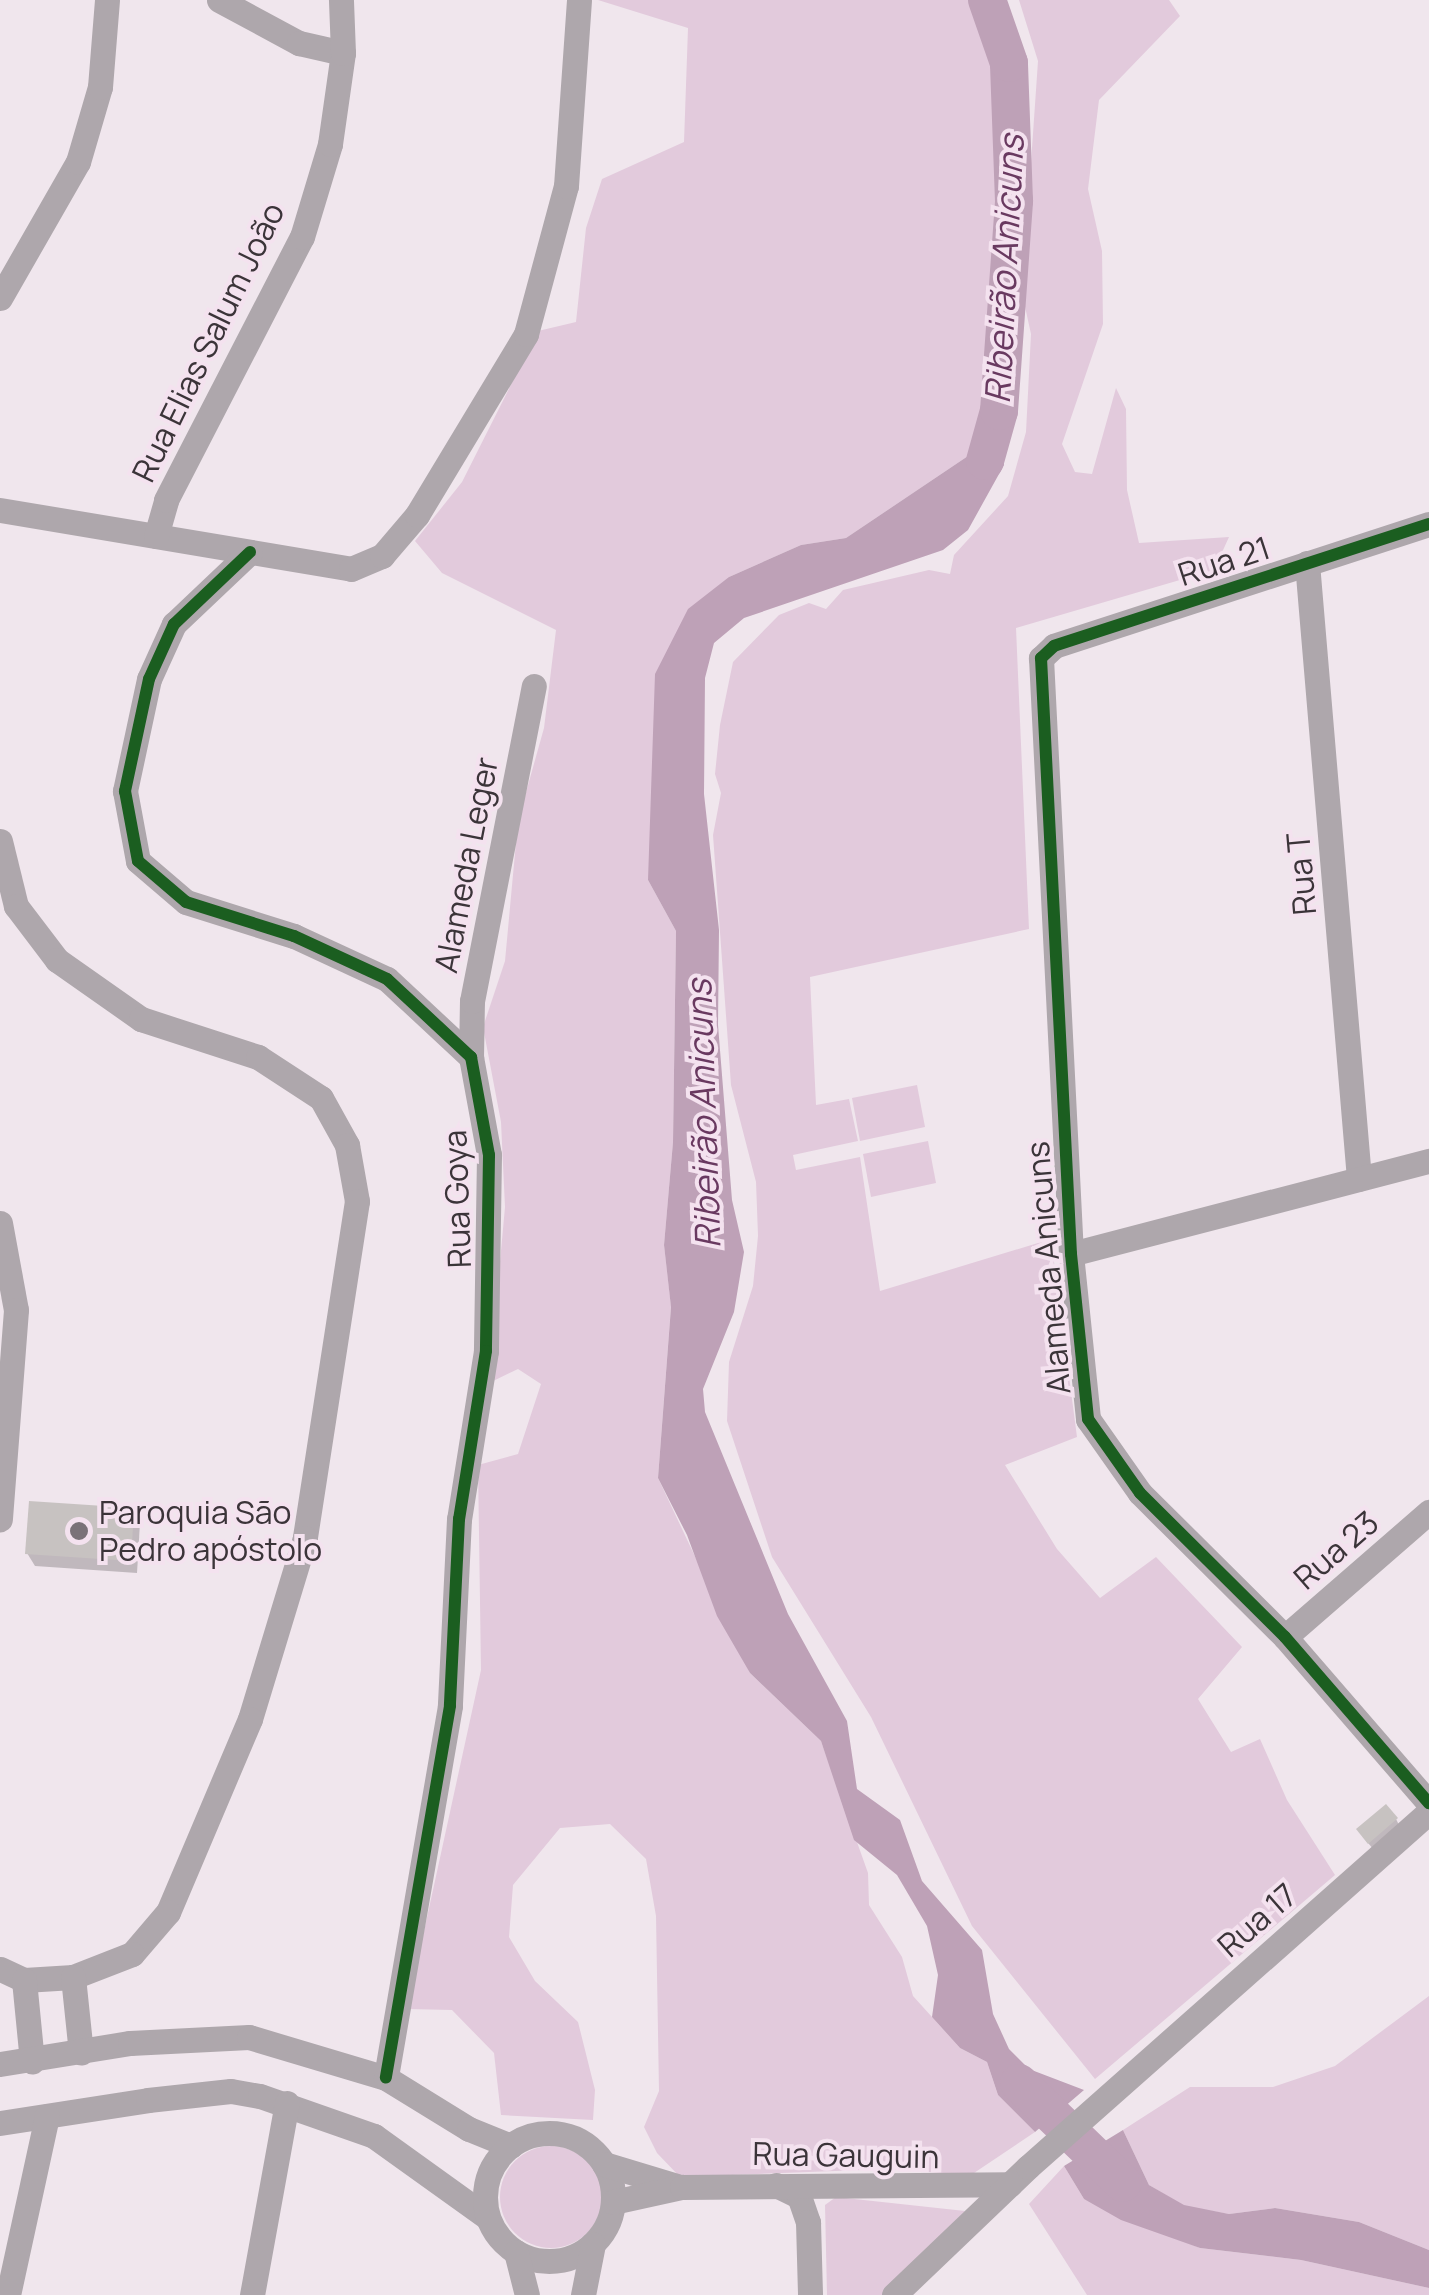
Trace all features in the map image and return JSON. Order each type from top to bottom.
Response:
[{"type":"street","points":[[0,298],[78,162],[100,87],[107,0]]},
{"type":"street","points":[[219,0],[299,43],[343,53]]},
{"type":"street","name":"Rua Elias Salum João","points":[[156,536],[166,500],[302,237],[330,144],[343,53],[341,0]]},
{"type":"street","points":[[0,510],[352,569],[382,556],[417,515],[526,334],[566,186],[579,0]]},
{"type":"street","name":"Rua 21","points":[[1041,658],[1054,646],[1429,524]]},
{"type":"street","points":[[250,552],[174,624],[149,679],[125,792],[138,861],[186,902],[294,936],[387,978],[471,1057]]},
{"type":"street","name":"Rua T","points":[[1307,563],[1359,1179]]},
{"type":"street","name":"Alameda Anicuns","points":[[1041,658],[1071,1254],[1088,1419],[1140,1493],[1285,1637],[1429,1803]]},
{"type":"street","name":"Alameda Leger","points":[[471,1057],[472,1001],[534,686]]},
{"type":"street","points":[[0,841],[16,906],[57,960],[141,1019],[258,1057],[321,1098],[347,1145],[357,1202],[304,1538],[250,1718],[168,1912],[132,1954],[73,1977],[12,1974],[32,2062]]},
{"type":"street","name":"Rua Goya","points":[[386,2078],[450,1706],[459,1519],[486,1351],[489,1156],[471,1057]]},
{"type":"street","points":[[1071,1254],[1429,1161]]},
{"type":"street","points":[[0,1223],[16,1310],[0,1520]]},
{"type":"street","name":"Rua 23","points":[[1285,1637],[1429,1512]]},
{"type":"street","name":"Rua 17","points":[[894,2295],[1128,2077],[1429,1812]]},
{"type":"street","points":[[73,1977],[81,2053]]},
{"type":"street","points":[[0,2064],[32,2062],[130,2043],[249,2037],[386,2078],[469,2129],[511,2146]]},
{"type":"street","points":[[0,2123],[231,2091],[287,2103],[374,2136],[488,2218],[516,2252],[527,2295]]},
{"type":"street","points":[[252,2295],[287,2103]]},
{"type":"street","points":[[8,2295],[47,2116]]},
{"type":"street","points":[[488,2218],[488,2178],[511,2146],[530,2136],[572,2137],[604,2164],[613,2202],[593,2244],[582,2295]]},
{"type":"street","name":"Rua Gauguin","points":[[604,2164],[682,2187]]},
{"type":"street","name":"Rua Gauguin","points":[[613,2202],[682,2187],[1019,2176]]},
{"type":"street","points":[[776,2185],[799,2196],[808,2222],[810,2295]]},
{"type":"street","points":[[516,2252],[556,2261],[593,2244]]},
{"type":"shaded area","points":[[598,0],[973,0],[993,60],[1003,204],[999,411],[968,456],[846,538],[801,545],[729,577],[648,880],[676,931],[673,1142],[664,1245],[671,1306],[658,1478],[750,1673],[821,1741],[868,1873],[869,1905],[902,1957],[913,1996],[960,2048],[987,2062],[998,2095],[1035,2132],[971,2175],[888,2169],[680,2177],[657,2153],[644,2127],[659,2091],[656,1916],[646,1859],[610,1824],[560,1828],[513,1885],[509,1937],[535,1981],[578,2022],[595,2090],[593,2120],[501,2115],[494,2053],[452,2010],[407,2009],[481,1670],[478,1465],[518,1454],[541,1384],[518,1369],[489,1383],[505,1207],[501,1122],[483,1027],[505,961],[518,821],[544,728],[556,630],[442,573],[415,541],[462,482],[538,331],[576,322],[586,228],[602,179],[684,142],[688,28]]},
{"type":"shaded area","points":[[1019,0],[1169,0],[1180,16],[1099,100],[1088,189],[1102,251],[1103,324],[1062,444],[1075,472],[1092,474],[1116,388],[1126,409],[1127,490],[1139,543],[1229,537],[1214,570],[1016,628],[1029,929],[810,977],[816,1105],[849,1099],[858,1141],[793,1155],[796,1170],[860,1157],[880,1291],[1051,1239],[1077,1437],[1005,1465],[1057,1549],[1100,1598],[1156,1557],[1242,1647],[1198,1699],[1231,1752],[1260,1739],[1287,1800],[1335,1875],[1095,2079],[972,1926],[871,1717],[772,1557],[727,1421],[729,1362],[753,1286],[758,1236],[756,1182],[731,1085],[713,835],[721,793],[715,774],[720,725],[733,662],[779,615],[809,603],[826,609],[843,590],[929,570],[950,574],[954,555],[1008,496],[1026,432],[1031,334],[1022,293],[1038,61]]},
{"type":"shaded area","points":[[917,1085],[925,1127],[860,1141],[852,1098]]},
{"type":"shaded area","points":[[928,1141],[936,1183],[871,1197],[863,1154]]},
{"type":"shaded area","points":[[1429,1996],[1429,2250],[1359,2222],[1275,2208],[1229,2214],[1184,2206],[1149,2185],[1123,2130],[1190,2087],[1273,2087],[1335,2066]]},
{"type":"shaded area","points":[[551,2146],[570,2150],[587,2161],[598,2178],[602,2197],[598,2216],[587,2233],[570,2244],[551,2248],[532,2244],[515,2233],[504,2216],[500,2197],[504,2178],[515,2161],[532,2150]]},
{"type":"shaded area","points":[[1064,2166],[1084,2199],[1200,2248],[1301,2260],[1429,2288],[1429,2295],[1087,2295],[1029,2204]]},
{"type":"shaded area","points":[[836,2197],[965,2211],[885,2295],[827,2295],[825,2205]]},
{"type":"water","points":[[999,411],[1004,465],[968,530],[943,550],[744,618],[714,643],[705,678],[704,794],[719,930],[718,1025],[732,1200],[744,1252],[734,1312],[703,1389],[705,1412],[788,1614],[847,1721],[857,1789],[900,1820],[922,1881],[982,1950],[993,2014],[1009,2049],[1029,2069],[1084,2090],[1035,2132],[998,2095],[987,2062],[960,2048],[932,2017],[938,1975],[927,1926],[897,1875],[854,1840],[821,1741],[750,1673],[717,1616],[687,1535],[658,1478],[671,1307],[664,1245],[673,1142],[676,931],[648,880],[655,674],[688,609],[729,577],[801,545],[846,538],[968,456]]},
{"type":"water","points":[[1123,2130],[1149,2185],[1184,2205],[1229,2214],[1275,2208],[1359,2222],[1429,2250],[1429,2288],[1301,2260],[1200,2248],[1121,2220],[1084,2199],[1064,2166]]},
{"type":"building","name":"Paroquia São Pedro apóstolo","points":[[29,1501],[134,1508],[131,1561],[25,1554]]},
{"type":"building","points":[[1386,1804],[1398,1818],[1368,1844],[1356,1829]]},
{"type":"waterway","name":"Ribeirão Anicuns","points":[[985,461],[999,411],[1014,201],[1009,63],[987,0]]},
{"type":"waterway","name":"Ribeirão Anicuns","points":[[1019,2083],[1123,2183]]},
{"type":"cycle path","points":[[1429,524],[1054,646],[1041,658],[1071,1254],[1088,1419],[1140,1493],[1285,1637],[1429,1803]]},
{"type":"cycle path","points":[[250,552],[174,624],[149,679],[125,791],[138,861],[186,902],[294,936],[387,979],[471,1057],[489,1155],[486,1351],[459,1519],[450,1706],[386,2078]]},
{"type":"place","name":"Paroquia São Pedro apóstolo","points":[[79,1531]]}]
